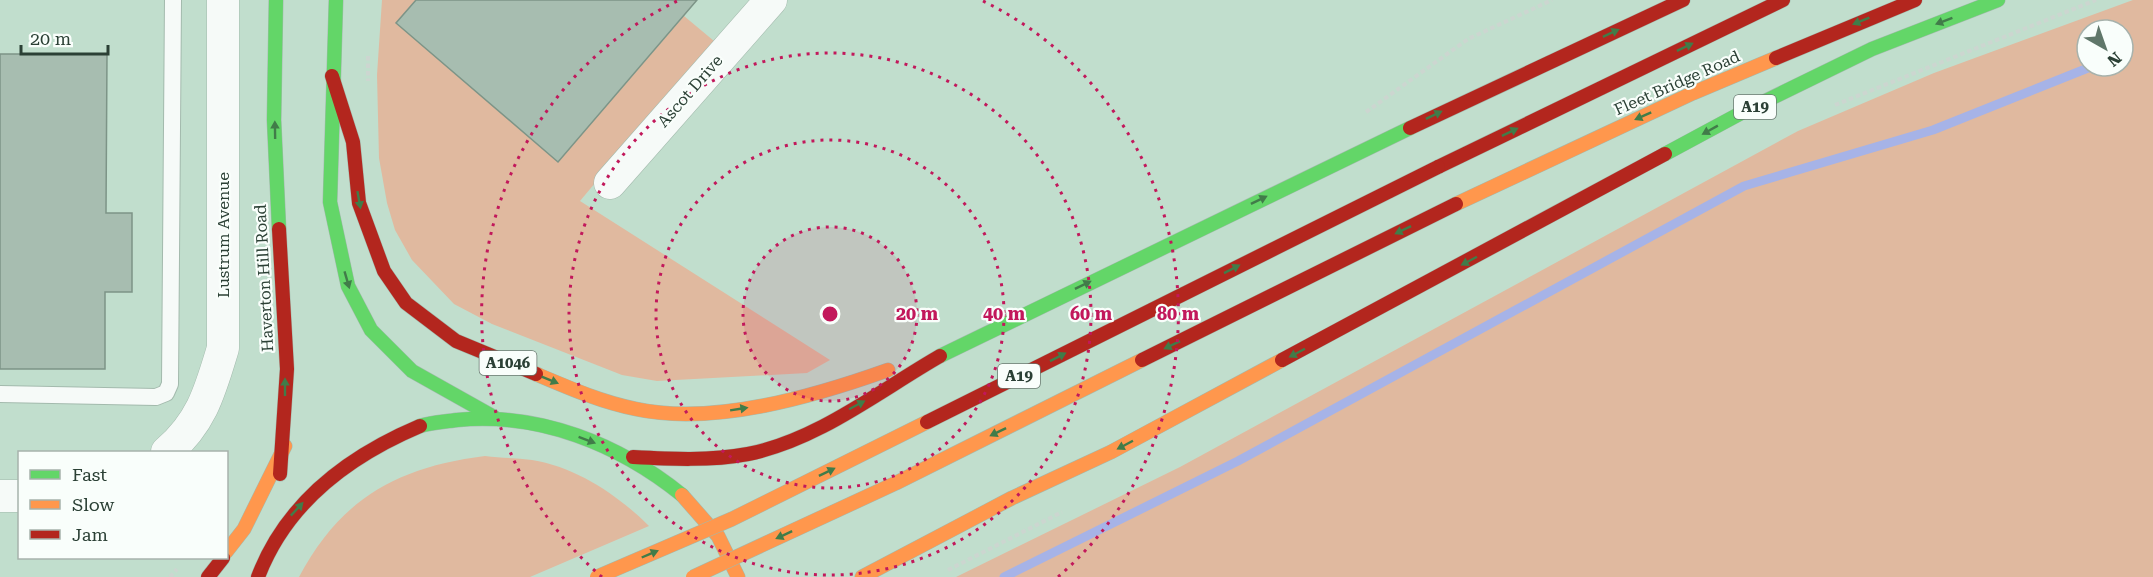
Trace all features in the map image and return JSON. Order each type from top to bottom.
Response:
[{"type":"main road","name":"Haverton Hill Road","points":[[276,0],[276,188],[285,334],[285,446],[277,493]]},
{"type":"main road","name":"A1046","points":[[336,0],[330,202],[348,286],[371,330],[412,371],[494,417]]},
{"type":"main road","points":[[633,457],[700,461],[734,457],[786,442],[862,403],[955,348],[1453,106],[1683,0]]},
{"type":"main road","name":"Fleet Bridge Road","points":[[597,577],[743,513],[1438,167],[1783,0]]},
{"type":"main road","name":"Fleet Bridge Road","points":[[693,577],[896,483],[1456,204],[1693,93],[1915,0]]},
{"type":"main road","name":"A19","points":[[862,577],[1012,498],[1111,452],[1743,112],[1872,49],[1998,0]]},
{"type":"main road","name":"A1046","points":[[332,76],[353,142],[359,203],[384,271],[406,303],[456,341],[601,401],[639,410],[697,414],[790,400],[828,391],[955,348]]},
{"type":"main road","name":"A1046","points":[[266,553],[295,510],[356,457],[429,423],[494,417],[561,429],[633,457],[688,498],[720,534],[738,577]]},
{"type":"main road","points":[[228,549],[244,529],[285,446]]},
{"type":"main road","name":"A1046","points":[[258,577],[266,553],[271,524]]},
{"type":"main road","points":[[208,577],[222,559]]},
{"type":"street","name":"Lustrum Avenue","points":[[169,451],[184,437],[207,403],[223,348],[223,0]]},
{"type":"street","name":"Ascot Drive","points":[[610,183],[771,0]]},
{"type":"street","points":[[0,496],[18,496]]},
{"type":"lane","points":[[0,394],[156,397],[166,393],[170,372],[173,0]]},
{"type":"path","points":[[1360,116],[1468,39],[1552,0]]},
{"type":"path","points":[[1831,106],[2096,0]]},
{"type":"path","points":[[368,45],[368,89]]},
{"type":"path","points":[[944,572],[1068,509]]},
{"type":"shaded area","points":[[382,0],[416,0],[397,23],[558,162],[684,16],[714,41],[580,201],[830,360],[807,373],[657,381],[622,375],[492,324],[454,304],[412,260],[395,230],[387,203],[379,158],[377,75]]},
{"type":"shaded area","points":[[2133,0],[2153,0],[2153,577],[956,577],[1180,467],[1798,131],[1934,73],[2075,21],[2075,78],[2135,78],[2135,18],[2084,18]]},
{"type":"shaded area","points":[[485,456],[532,460],[564,469],[610,493],[649,526],[530,577],[299,577],[315,550],[334,526],[353,507],[375,491],[425,468]]},
{"type":"building","points":[[416,0],[697,0],[558,162],[396,23]]},
{"type":"building","points":[[0,54],[107,54],[106,213],[132,213],[132,292],[105,292],[105,369],[0,369]]},
{"type":"waterway","points":[[1004,577],[1238,461],[1744,186],[1933,130],[2075,73]]},
{"type":"traffic: fast","points":[[276,0],[274,120],[279,229]]},
{"type":"traffic: fast","points":[[336,0],[330,202],[348,286],[371,330],[412,371],[494,417]]},
{"type":"traffic: fast","points":[[1665,154],[1743,112],[1872,49],[1998,0]]},
{"type":"traffic: fast","points":[[940,356],[1410,128]]},
{"type":"traffic: fast","points":[[420,426],[457,420],[488,419],[518,421],[548,427],[577,435],[605,447],[658,477],[682,495]]},
{"type":"traffic: slow","points":[[1456,204],[1693,93],[1776,58]]},
{"type":"traffic: slow","points":[[693,577],[896,483],[1142,360]]},
{"type":"traffic: slow","points":[[862,577],[1012,498],[1111,452],[1282,360]]},
{"type":"traffic: slow","points":[[536,374],[610,403],[666,413],[698,414],[764,406],[888,370]]},
{"type":"traffic: slow","points":[[597,577],[732,519],[927,422]]},
{"type":"traffic: slow","points":[[228,549],[244,529],[285,446]]},
{"type":"traffic: slow","points":[[682,495],[718,536],[738,577]]},
{"type":"traffic: jam","points":[[1410,128],[1683,0]]},
{"type":"traffic: jam","points":[[1438,167],[1783,0]]},
{"type":"traffic: jam","points":[[1776,58],[1915,0]]},
{"type":"traffic: jam","points":[[332,76],[353,142],[359,203],[384,271],[406,303],[456,341],[536,374]]},
{"type":"traffic: jam","points":[[1282,360],[1665,154]]},
{"type":"traffic: jam","points":[[927,422],[1438,167]]},
{"type":"traffic: jam","points":[[1142,360],[1456,204]]},
{"type":"traffic: jam","points":[[279,229],[287,369],[280,474]]},
{"type":"traffic: jam","points":[[633,457],[705,459],[748,454],[774,447],[799,438],[847,413],[940,356]]},
{"type":"traffic: jam","points":[[258,577],[270,550],[285,526],[323,485],[345,467],[369,452],[420,426]]},
{"type":"traffic: jam","points":[[208,577],[222,559]]}]
